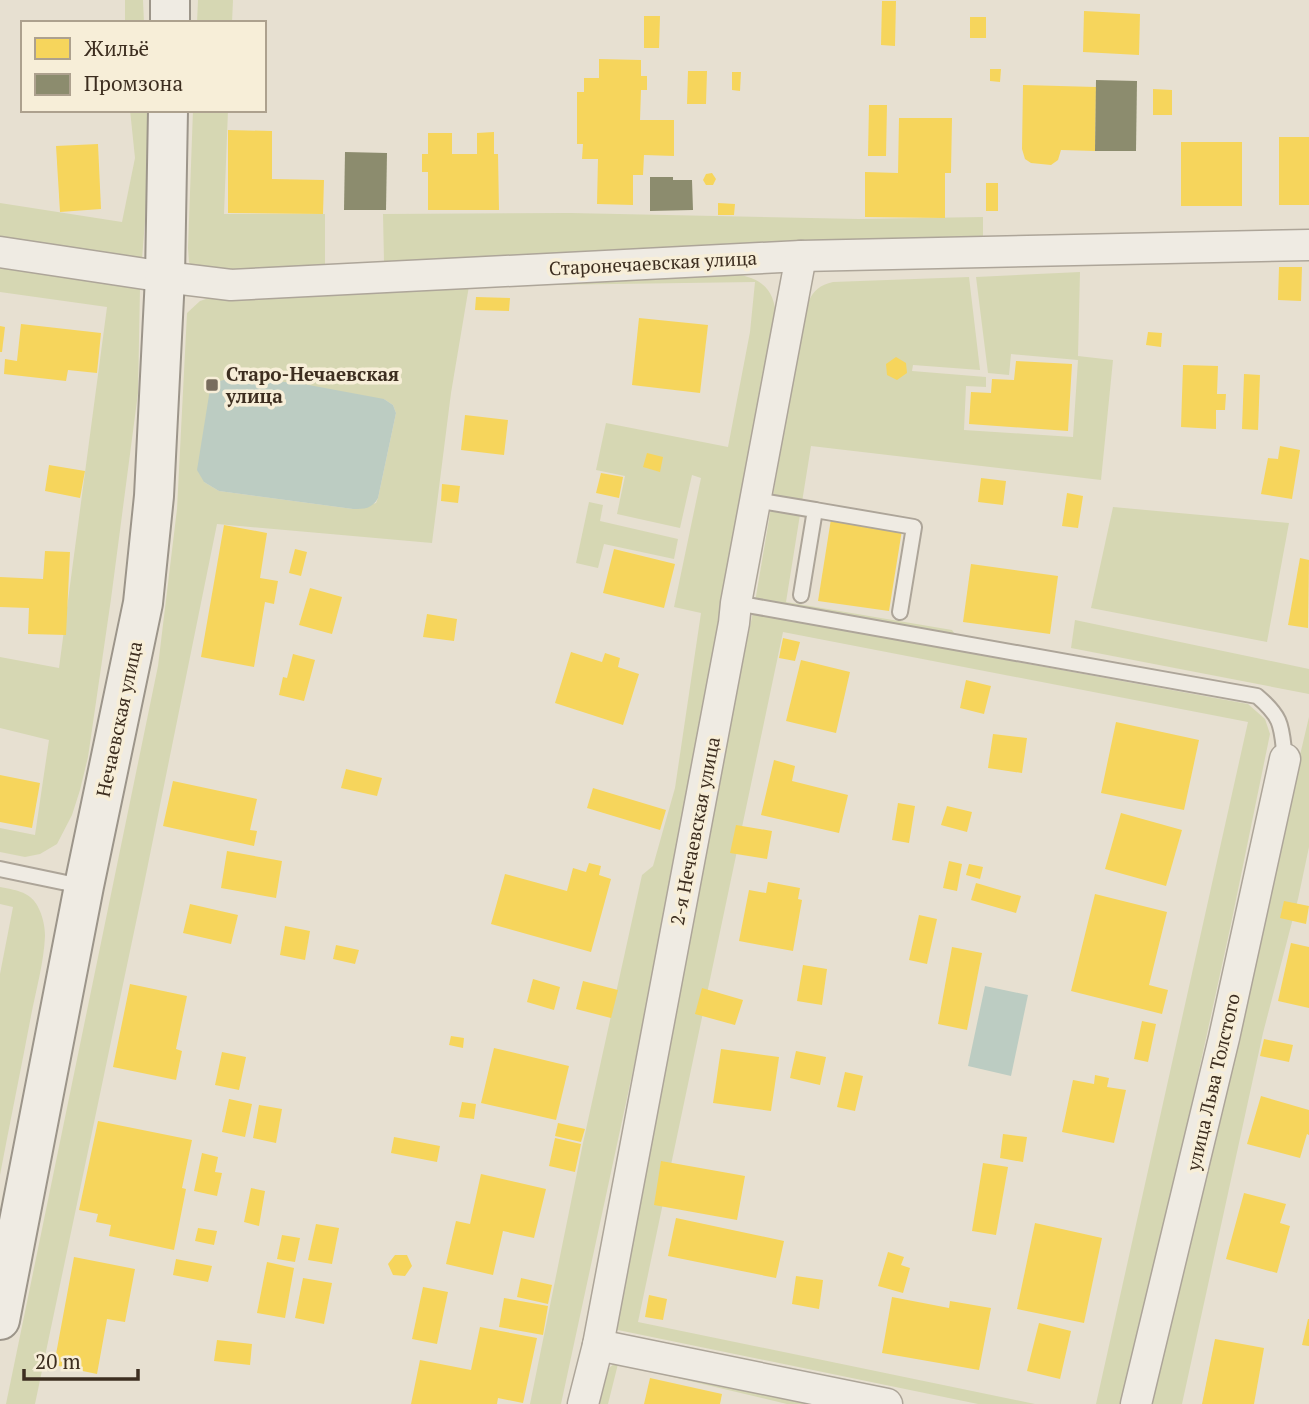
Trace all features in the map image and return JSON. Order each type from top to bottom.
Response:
[{"type":"street","points":[[170,0],[170,21]]},
{"type":"street","name":"Нечаевская улица","points":[[0,1320],[84,886],[143,603],[154,496],[165,277],[168,112]]},
{"type":"street","name":"Старонечаевская улица","points":[[0,252],[231,285],[801,256],[1309,245]]},
{"type":"street","name":"2-я Нечаевская улица","points":[[583,1404],[598,1345],[801,256]]},
{"type":"street","name":"улица Льва Толстого","points":[[1136,1404],[1224,1038],[1285,759]]},
{"type":"street","points":[[598,1345],[887,1404]]},
{"type":"lane","points":[[755,500],[914,527],[900,612]]},
{"type":"lane","points":[[801,595],[816,510]]},
{"type":"lane","points":[[736,603],[1257,696],[1270,707],[1280,722],[1285,759]]},
{"type":"lane","points":[[0,869],[84,886]]},
{"type":"green space","points":[[125,0],[143,0],[144,21],[125,21]]},
{"type":"green space","points":[[198,0],[233,0],[232,21],[197,21]]},
{"type":"green space","points":[[130,112],[147,112],[149,170],[142,259],[0,238],[0,203],[122,222],[135,158]]},
{"type":"green space","points":[[193,112],[228,112],[224,214],[325,214],[325,264],[227,272],[192,268],[188,248]]},
{"type":"green space","points":[[570,213],[859,219],[983,217],[983,243],[612,252],[384,262],[383,214]]},
{"type":"green space","points":[[0,266],[140,288],[138,393],[88,757],[72,815],[57,844],[40,854],[25,857],[0,852],[0,828],[35,835],[49,740],[0,728],[0,657],[59,668],[107,307],[0,292]]},
{"type":"green space","points":[[1080,272],[1078,356],[1113,360],[1101,480],[811,446],[786,602],[952,630],[968,653],[1248,704],[1265,719],[1270,734],[1126,1404],[1096,1404],[1248,722],[783,632],[638,1322],[1035,1404],[978,1404],[613,1329],[674,1002],[755,602],[801,331],[809,300],[818,289],[833,282],[969,277],[980,370],[913,365],[912,371],[986,377],[986,387],[966,386],[964,430],[1073,437],[1078,360],[1011,354],[1009,375],[988,373],[976,277]]},
{"type":"green space","points":[[735,274],[760,282],[770,293],[775,308],[776,318],[690,806],[561,1404],[530,1404],[583,1143],[642,875],[653,866],[675,788],[701,613],[674,607],[701,478],[692,475],[680,528],[617,514],[625,476],[596,470],[606,423],[728,447],[750,332],[755,282],[469,286],[451,393],[432,543],[217,524],[35,1404],[6,1404],[158,666],[177,509],[187,313],[200,301],[209,298],[405,286]],"holes":[[[384,399],[393,405],[396,413],[376,503],[353,509],[219,491],[204,482]]]},
{"type":"green space","points":[[589,502],[603,505],[600,521],[678,539],[674,559],[604,544],[598,568],[576,563]]},
{"type":"green space","points":[[1113,507],[1289,523],[1267,642],[1091,608]]},
{"type":"green space","points":[[1075,620],[1309,669],[1309,694],[1071,648]]},
{"type":"green space","points":[[1309,717],[1309,847],[1263,1033],[1182,1404],[1147,1404]]},
{"type":"green space","points":[[0,887],[21,892],[34,900],[42,916],[45,936],[0,1175],[0,974],[13,907],[0,904]]},
{"type":"green space","points":[[619,1361],[827,1404],[787,1404],[618,1364],[608,1404],[596,1404],[605,1374]]},
{"type":"shaded area","points":[[230,378],[298,383],[384,399],[393,405],[396,413],[376,502],[367,508],[353,509],[219,491],[204,482],[197,470],[210,389],[217,382]]},
{"type":"shaded area","points":[[985,986],[1028,995],[1011,1076],[968,1066]]},
{"type":"building: Жильё","points":[[882,1],[896,1],[895,46],[881,45]]},
{"type":"building: Жильё","points":[[1084,11],[1140,14],[1139,55],[1083,52]]},
{"type":"building: Жильё","points":[[644,16],[660,16],[659,48],[644,48]]},
{"type":"building: Жильё","points":[[970,17],[986,17],[986,38],[970,38]]},
{"type":"building: Жильё","points":[[599,59],[641,60],[641,76],[647,76],[647,90],[641,90],[640,120],[674,120],[674,156],[644,155],[643,175],[633,175],[633,205],[597,204],[598,159],[582,159],[583,144],[577,144],[577,92],[584,92],[584,78],[599,78]]},
{"type":"building: Жильё","points":[[990,69],[1001,69],[1000,82],[990,81]]},
{"type":"building: Жильё","points":[[688,71],[707,71],[706,104],[687,104]]},
{"type":"building: Жильё","points":[[732,72],[741,72],[740,91],[732,90]]},
{"type":"building: Жильё","points":[[1023,85],[1096,87],[1095,151],[1061,150],[1058,160],[1051,165],[1031,163],[1025,159],[1022,149]]},
{"type":"building: Жильё","points":[[1153,89],[1172,90],[1172,115],[1153,115]]},
{"type":"building: Жильё","points":[[869,105],[887,105],[886,156],[868,156]]},
{"type":"building: Жильё","points":[[899,118],[952,118],[951,173],[945,173],[945,218],[865,217],[865,172],[898,173]]},
{"type":"building: Жильё","points":[[228,130],[272,131],[272,179],[324,180],[323,214],[228,213]]},
{"type":"building: Жильё","points":[[494,132],[494,154],[498,154],[499,210],[428,210],[428,172],[422,172],[422,154],[428,154],[428,133],[452,133],[452,154],[477,154],[477,133]]},
{"type":"building: Жильё","points":[[1279,137],[1309,137],[1309,205],[1279,205]]},
{"type":"building: Жильё","points":[[1181,142],[1242,142],[1242,206],[1181,206]]},
{"type":"building: Жильё","points":[[98,144],[101,209],[60,212],[56,146]]},
{"type":"building: Жильё","points":[[712,173],[716,179],[713,185],[706,185],[703,180],[706,174]]},
{"type":"building: Жильё","points":[[986,183],[998,183],[998,211],[986,211]]},
{"type":"building: Жильё","points":[[718,203],[735,204],[734,215],[718,215]]},
{"type":"building: Жильё","points":[[1279,267],[1302,267],[1301,301],[1278,300]]},
{"type":"building: Жильё","points":[[476,297],[510,298],[509,311],[475,310]]},
{"type":"building: Жильё","points":[[639,318],[708,325],[700,393],[632,385]]},
{"type":"building: Жильё","points":[[21,324],[101,333],[97,373],[68,370],[66,381],[4,374],[5,359],[17,361]]},
{"type":"building: Жильё","points":[[0,326],[5,327],[2,352],[0,352]]},
{"type":"building: Жильё","points":[[1148,332],[1162,333],[1161,347],[1146,345]]},
{"type":"building: Жильё","points":[[896,357],[906,363],[907,373],[897,380],[887,375],[886,364]]},
{"type":"building: Жильё","points":[[1016,361],[1072,364],[1068,431],[969,424],[971,392],[991,393],[992,379],[1014,380]]},
{"type":"building: Жильё","points":[[1183,365],[1218,366],[1217,394],[1226,394],[1225,410],[1216,410],[1216,429],[1181,427]]},
{"type":"building: Жильё","points":[[1244,374],[1260,375],[1258,430],[1242,429]]},
{"type":"building: Жильё","points":[[465,415],[508,420],[504,455],[461,450]]},
{"type":"building: Жильё","points":[[1280,446],[1300,450],[1292,499],[1261,494],[1268,458],[1278,459]]},
{"type":"building: Жильё","points":[[647,453],[663,457],[660,472],[643,467]]},
{"type":"building: Жильё","points":[[49,465],[85,471],[80,498],[45,491]]},
{"type":"building: Жильё","points":[[601,473],[623,477],[619,498],[596,493]]},
{"type":"building: Жильё","points":[[981,478],[1006,481],[1003,505],[978,502]]},
{"type":"building: Жильё","points":[[442,484],[460,486],[458,503],[441,501]]},
{"type":"building: Жильё","points":[[1067,493],[1083,496],[1078,528],[1062,526]]},
{"type":"building: Жильё","points":[[831,519],[902,530],[889,611],[818,601]]},
{"type":"building: Жильё","points":[[224,525],[267,533],[260,578],[278,581],[274,604],[265,602],[254,667],[201,657]]},
{"type":"building: Жильё","points":[[295,549],[307,552],[301,576],[289,573]]},
{"type":"building: Жильё","points":[[614,549],[675,564],[664,608],[603,593]]},
{"type":"building: Жильё","points":[[45,551],[70,552],[66,635],[28,634],[29,608],[0,607],[0,577],[43,579]]},
{"type":"building: Жильё","points":[[1300,558],[1309,560],[1308,628],[1288,625]]},
{"type":"building: Жильё","points":[[971,564],[1058,576],[1050,634],[963,622]]},
{"type":"building: Жильё","points":[[310,588],[342,597],[332,634],[299,625]]},
{"type":"building: Жильё","points":[[427,614],[457,619],[454,641],[423,637]]},
{"type":"building: Жильё","points":[[783,638],[800,642],[795,661],[779,658]]},
{"type":"building: Жильё","points":[[571,652],[602,662],[605,653],[620,658],[618,667],[639,674],[623,725],[555,703]]},
{"type":"building: Жильё","points":[[293,654],[315,660],[304,701],[279,695]]},
{"type":"building: Жильё","points":[[801,660],[850,672],[836,733],[786,721]]},
{"type":"building: Жильё","points":[[966,680],[991,686],[984,714],[960,708]]},
{"type":"building: Жильё","points":[[1116,722],[1199,740],[1184,810],[1101,793]]},
{"type":"building: Жильё","points":[[993,734],[1027,738],[1022,773],[988,768]]},
{"type":"building: Жильё","points":[[774,760],[795,766],[792,781],[848,795],[839,833],[761,815]]},
{"type":"building: Жильё","points":[[346,769],[382,778],[377,796],[341,788]]},
{"type":"building: Жильё","points":[[0,775],[40,783],[32,828],[0,822]]},
{"type":"building: Жильё","points":[[173,781],[257,799],[250,830],[257,831],[254,846],[163,826]]},
{"type":"building: Жильё","points":[[593,788],[666,810],[660,830],[587,808]]},
{"type":"building: Жильё","points":[[898,803],[915,806],[909,843],[892,840]]},
{"type":"building: Жильё","points":[[947,806],[972,812],[967,832],[941,825]]},
{"type":"building: Жильё","points":[[1121,813],[1182,830],[1166,886],[1105,869]]},
{"type":"building: Жильё","points":[[736,825],[772,831],[767,859],[730,853]]},
{"type":"building: Жильё","points":[[227,851],[282,861],[276,898],[221,888]]},
{"type":"building: Жильё","points":[[949,861],[962,864],[957,891],[943,888]]},
{"type":"building: Жильё","points":[[589,863],[601,866],[599,875],[611,879],[591,952],[491,924],[505,874],[567,891],[573,868],[586,872]]},
{"type":"building: Жильё","points":[[969,864],[983,867],[980,879],[966,875]]},
{"type":"building: Жильё","points":[[768,882],[800,888],[798,899],[802,900],[793,951],[739,941],[749,890],[766,893]]},
{"type":"building: Жильё","points":[[976,883],[1021,896],[1016,913],[971,900]]},
{"type":"building: Жильё","points":[[1095,894],[1167,912],[1149,985],[1168,990],[1162,1014],[1071,991]]},
{"type":"building: Жильё","points":[[1284,901],[1309,906],[1306,924],[1280,918]]},
{"type":"building: Жильё","points":[[190,904],[238,915],[231,944],[183,933]]},
{"type":"building: Жильё","points":[[919,915],[937,919],[927,964],[909,960]]},
{"type":"building: Жильё","points":[[285,926],[310,931],[305,960],[280,955]]},
{"type":"building: Жильё","points":[[1291,943],[1309,947],[1309,1008],[1278,1001]]},
{"type":"building: Жильё","points":[[336,945],[359,950],[355,964],[333,959]]},
{"type":"building: Жильё","points":[[952,947],[982,953],[967,1030],[938,1024]]},
{"type":"building: Жильё","points":[[803,965],[827,969],[822,1005],[797,1001]]},
{"type":"building: Жильё","points":[[533,979],[560,987],[554,1010],[527,1002]]},
{"type":"building: Жильё","points":[[583,981],[618,990],[611,1018],[576,1009]]},
{"type":"building: Жильё","points":[[130,984],[187,996],[176,1049],[182,1051],[176,1080],[113,1067]]},
{"type":"building: Жильё","points":[[702,988],[743,1000],[735,1025],[695,1014]]},
{"type":"building: Жильё","points":[[1142,1021],[1156,1024],[1148,1062],[1134,1059]]},
{"type":"building: Жильё","points":[[451,1036],[464,1038],[463,1048],[449,1045]]},
{"type":"building: Жильё","points":[[1264,1039],[1293,1045],[1289,1062],[1260,1056]]},
{"type":"building: Жильё","points":[[494,1048],[569,1066],[556,1120],[481,1103]]},
{"type":"building: Жильё","points":[[721,1049],[779,1057],[771,1111],[713,1103]]},
{"type":"building: Жильё","points":[[796,1051],[826,1057],[820,1085],[790,1078]]},
{"type":"building: Жильё","points":[[222,1052],[246,1057],[239,1090],[215,1085]]},
{"type":"building: Жильё","points":[[845,1072],[863,1076],[855,1111],[837,1107]]},
{"type":"building: Жильё","points":[[1095,1075],[1109,1078],[1107,1087],[1126,1090],[1114,1143],[1062,1132],[1073,1080],[1094,1084]]},
{"type":"building: Жильё","points":[[1261,1096],[1309,1110],[1309,1135],[1307,1134],[1300,1158],[1247,1144]]},
{"type":"building: Жильё","points":[[229,1099],[252,1104],[245,1137],[222,1132]]},
{"type":"building: Жильё","points":[[462,1102],[476,1104],[474,1119],[459,1117]]},
{"type":"building: Жильё","points":[[259,1105],[282,1109],[276,1143],[253,1138]]},
{"type":"building: Жильё","points":[[98,1121],[192,1140],[182,1188],[186,1189],[174,1250],[109,1236],[111,1225],[96,1222],[98,1214],[79,1210]]},
{"type":"building: Жильё","points":[[558,1123],[585,1129],[581,1142],[555,1136]]},
{"type":"building: Жильё","points":[[1003,1134],[1027,1137],[1023,1162],[1000,1158]]},
{"type":"building: Жильё","points":[[394,1137],[440,1146],[437,1162],[391,1153]]},
{"type":"building: Жильё","points":[[555,1138],[581,1144],[575,1172],[549,1166]]},
{"type":"building: Жильё","points":[[202,1153],[218,1157],[215,1172],[222,1173],[217,1196],[194,1191]]},
{"type":"building: Жильё","points":[[661,1161],[745,1176],[737,1220],[654,1205]]},
{"type":"building: Жильё","points":[[983,1163],[1008,1167],[996,1235],[972,1231]]},
{"type":"building: Жильё","points":[[481,1174],[546,1189],[534,1238],[503,1231],[493,1275],[446,1264],[456,1221],[470,1224]]},
{"type":"building: Жильё","points":[[251,1188],[265,1191],[259,1226],[244,1222]]},
{"type":"building: Жильё","points":[[1244,1193],[1286,1204],[1280,1223],[1290,1226],[1277,1273],[1226,1259]]},
{"type":"building: Жильё","points":[[676,1218],[784,1241],[776,1278],[668,1256]]},
{"type":"building: Жильё","points":[[1035,1223],[1102,1238],[1084,1323],[1017,1309]]},
{"type":"building: Жильё","points":[[316,1224],[339,1228],[332,1264],[308,1260]]},
{"type":"building: Жильё","points":[[198,1228],[217,1231],[214,1245],[195,1241]]},
{"type":"building: Жильё","points":[[282,1235],[300,1238],[295,1262],[277,1259]]},
{"type":"building: Жильё","points":[[888,1252],[904,1257],[901,1265],[910,1268],[903,1293],[878,1286]]},
{"type":"building: Жильё","points":[[395,1255],[407,1255],[412,1266],[405,1276],[393,1275],[388,1264]]},
{"type":"building: Жильё","points":[[74,1257],[135,1269],[125,1322],[107,1319],[97,1374],[54,1365]]},
{"type":"building: Жильё","points":[[176,1259],[212,1266],[208,1282],[173,1275]]},
{"type":"building: Жильё","points":[[267,1262],[294,1268],[285,1318],[257,1313]]},
{"type":"building: Жильё","points":[[796,1276],[823,1280],[819,1309],[792,1304]]},
{"type":"building: Жильё","points":[[303,1278],[332,1283],[324,1324],[295,1318]]},
{"type":"building: Жильё","points":[[521,1278],[552,1285],[548,1304],[517,1297]]},
{"type":"building: Жильё","points":[[423,1287],[448,1292],[437,1344],[412,1339]]},
{"type":"building: Жильё","points":[[649,1295],[667,1299],[663,1320],[645,1317]]},
{"type":"building: Жильё","points":[[892,1297],[949,1308],[950,1301],[991,1308],[979,1370],[882,1353]]},
{"type":"building: Жильё","points":[[504,1298],[548,1306],[543,1335],[499,1327]]},
{"type":"building: Жильё","points":[[1309,1319],[1309,1346],[1302,1345]]},
{"type":"building: Жильё","points":[[1039,1323],[1071,1331],[1060,1379],[1027,1371]]},
{"type":"building: Жильё","points":[[480,1327],[537,1338],[523,1403],[498,1398],[497,1404],[411,1404],[420,1360],[471,1370]]},
{"type":"building: Жильё","points":[[1215,1339],[1264,1348],[1254,1404],[1202,1404]]},
{"type":"building: Жильё","points":[[217,1340],[252,1344],[250,1365],[214,1361]]},
{"type":"building: Жильё","points":[[650,1378],[722,1394],[720,1404],[644,1404]]},
{"type":"building: Промзона","points":[[1096,80],[1137,81],[1136,151],[1095,151]]},
{"type":"building: Промзона","points":[[345,152],[387,153],[386,210],[344,210]]},
{"type":"building: Промзона","points":[[650,177],[692,180],[693,210],[650,211]]},
{"type":"place","name":"Старо-Нечаевская улица","points":[[212,385]]}]
